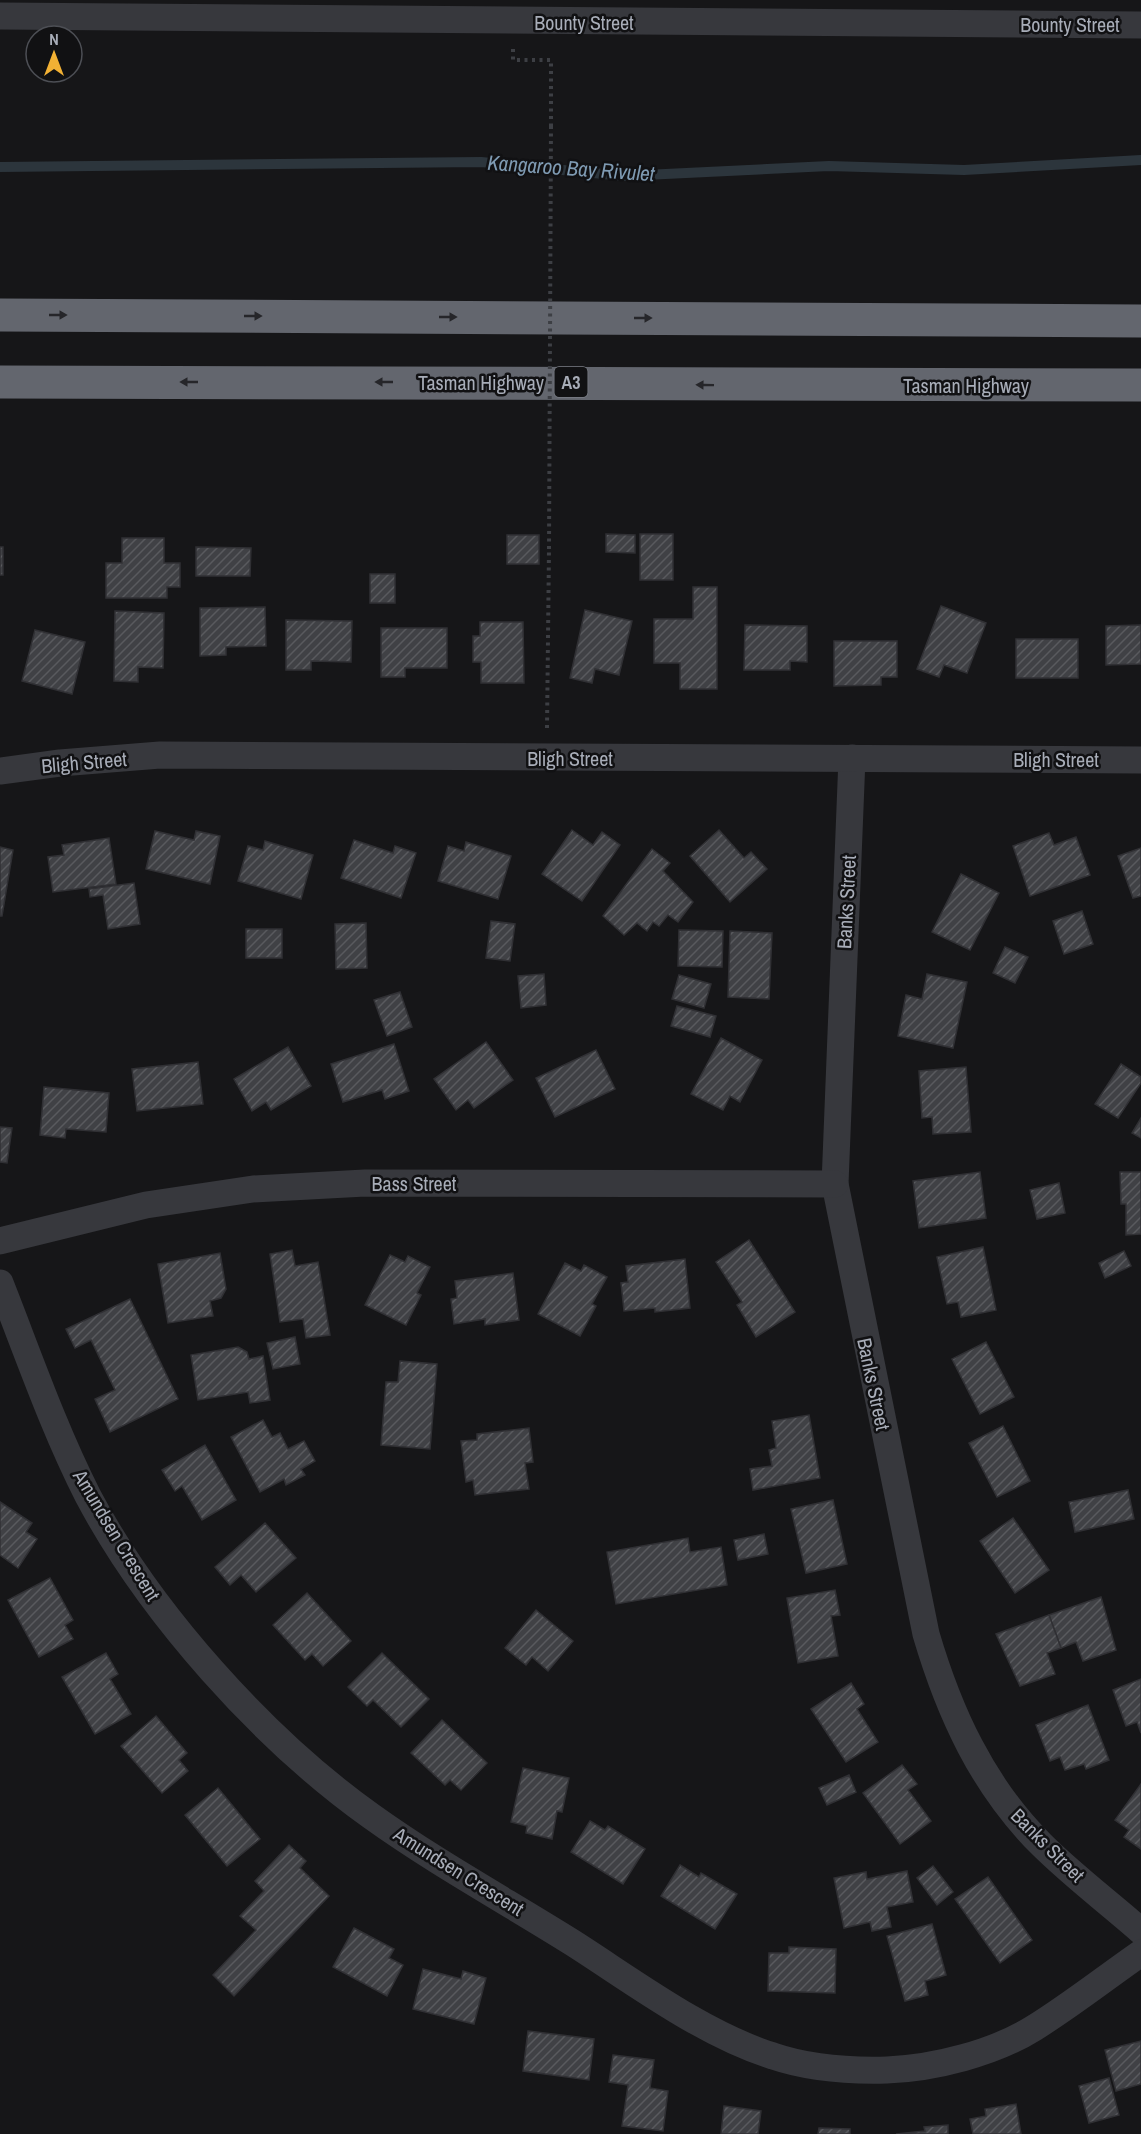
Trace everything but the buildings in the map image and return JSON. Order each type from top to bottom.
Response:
[{"type":"highway","points":[[0,315],[1141,321]]},
{"type":"highway","name":"Tasman Highway","points":[[0,382],[1141,385]]},
{"type":"highway","points":[[742,385],[1141,403]]},
{"type":"street","name":"Bounty Street","points":[[0,16],[28,8],[477,11],[513,21],[1141,25]]},
{"type":"street","name":"Bligh Street","points":[[0,771],[60,763],[160,755],[1141,760]]},
{"type":"street","name":"Banks Street","points":[[852,758],[835,1184],[926,1634],[944,1692],[974,1756],[1000,1797],[1040,1844],[1141,1931]]},
{"type":"street","name":"Bass Street","points":[[0,1241],[146,1205],[253,1189],[365,1183],[835,1184]]},
{"type":"street","name":"Amundsen Crescent","points":[[0,1283],[54,1425],[90,1498],[148,1591],[215,1675],[295,1755],[371,1816],[660,1998],[731,2038],[774,2056],[810,2065],[887,2070],[958,2058],[1031,2030],[1141,1953]]},
{"type":"path","points":[[513,21],[513,60],[551,60],[547,758]]},
{"type":"waterway","name":"Kangaroo Bay Rivulet","points":[[0,167],[481,162],[624,176],[829,166],[964,170],[1141,160]]}]
